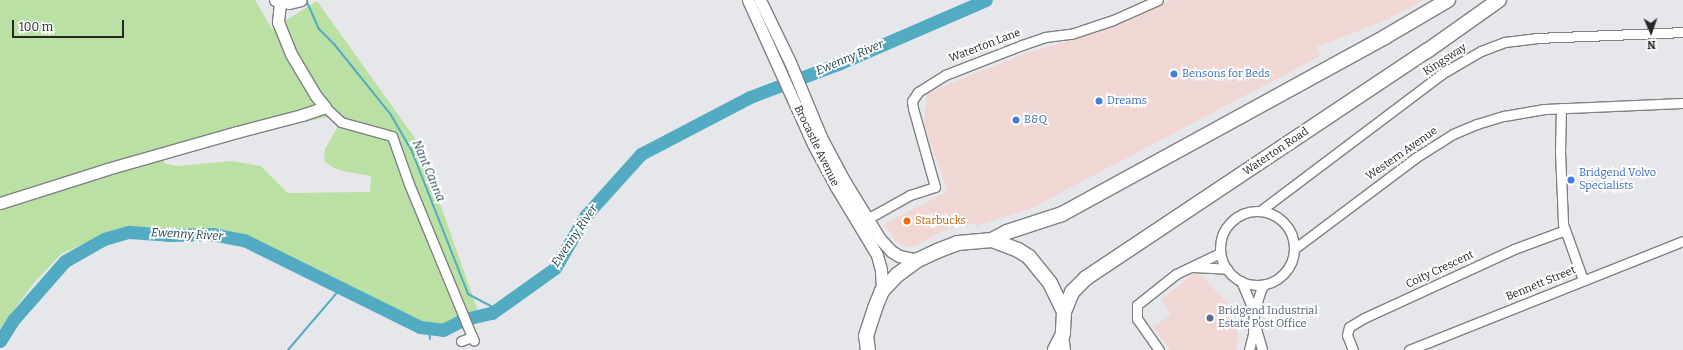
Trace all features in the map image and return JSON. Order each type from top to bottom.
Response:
[{"type":"main road","points":[[855,350],[866,336],[882,291],[897,275],[918,260],[937,250],[958,243],[992,240],[1007,232],[1062,214],[1378,41],[1448,0]]},
{"type":"main road","name":"Waterton Road","points":[[1064,312],[1072,292],[1086,278],[1421,55],[1499,0]]},
{"type":"main road","points":[[992,240],[1018,250],[1030,257],[1050,283],[1064,312],[1063,334],[1055,350]]},
{"type":"main road","points":[[866,336],[868,350]]},
{"type":"street","name":"Brocastle Avenue","points":[[748,0],[779,66],[798,96],[845,182],[880,239],[899,256],[918,260]]},
{"type":"street","name":"Brocastle Avenue","points":[[760,0],[790,62],[798,96],[813,144],[836,187],[877,255],[881,270],[882,291]]},
{"type":"street","name":"Waterton Lane","points":[[868,219],[910,195],[935,187],[913,108],[912,100],[918,92],[945,74],[1015,47],[1045,37],[1071,34],[1085,30],[1113,20],[1158,0]]},
{"type":"street","points":[[299,1],[277,1],[278,22],[291,54],[316,96],[341,122],[392,136],[409,184],[472,337],[461,341]]},
{"type":"street","name":"Kingsway","points":[[1260,211],[1444,73],[1469,57],[1487,49],[1516,40],[1536,38],[1683,32]]},
{"type":"street","name":"Western Avenue","points":[[1294,249],[1415,158],[1453,134],[1504,116],[1532,111],[1561,108],[1683,103]]},
{"type":"street","points":[[0,203],[107,169],[302,115],[325,107]]},
{"type":"street","points":[[1561,108],[1560,151],[1563,224],[1583,280]]},
{"type":"street","points":[[1241,282],[1257,285],[1265,284],[1274,281],[1283,275],[1289,267],[1294,249],[1291,235],[1285,224],[1272,214],[1260,211],[1240,215],[1231,222],[1224,231],[1221,242],[1220,253],[1227,269],[1241,282],[1254,311]]},
{"type":"street","name":"Coity Crescent","points":[[1353,350],[1347,335],[1349,327],[1364,318],[1514,249],[1565,230]]},
{"type":"street","name":"Bennett Street","points":[[1408,350],[1683,241]]},
{"type":"street","points":[[1159,350],[1137,319],[1137,305],[1176,274],[1220,253]]},
{"type":"street","points":[[1190,267],[1227,269]]},
{"type":"street","points":[[1249,350],[1254,322],[1254,311],[1261,289],[1265,284]]},
{"type":"street","points":[[1254,322],[1262,350]]},
{"type":"street","points":[[1063,334],[1065,350]]},
{"type":"shaded area","points":[[1171,0],[1423,0],[1386,20],[1317,47],[1320,56],[1032,208],[976,226],[975,223],[943,231],[913,247],[903,246],[896,242],[884,224],[948,191],[924,125],[927,93],[1027,53],[1092,34]]},
{"type":"shaded area","points":[[1194,273],[1202,276],[1227,303],[1235,321],[1239,339],[1236,350],[1170,350],[1153,327],[1171,314],[1161,300]]},
{"type":"green space","points":[[0,0],[255,0],[272,29],[317,1],[414,137],[432,181],[478,311],[437,326],[429,325],[417,321],[252,238],[224,231],[202,229],[130,227],[114,230],[61,254],[33,284],[0,329]],"holes":[[[332,116],[337,128],[325,149],[324,161],[334,168],[343,171],[371,176],[370,192],[288,193],[261,166],[231,161],[178,166],[166,164],[162,159],[240,136]]]},
{"type":"waterway","name":"Nant Canna","points":[[306,0],[319,29],[334,44],[391,115],[411,149],[468,294],[498,310]]},
{"type":"waterway","name":"Ewenny River","points":[[0,341],[14,319],[65,261],[104,239],[129,232],[168,235],[212,234],[244,240],[420,327],[443,330],[465,319],[492,313],[555,268],[586,215],[641,154],[750,97],[838,64],[986,0]]},
{"type":"waterway","points":[[288,350],[341,288]]},
{"type":"waterway","points":[[429,328],[430,339]]},
{"type":"place","name":"Bensons for Beds","points":[[1174,74]]},
{"type":"place","name":"Dreams","points":[[1099,101]]},
{"type":"place","name":"B&Q","points":[[1016,120]]},
{"type":"place","name":"Bridgend Volvo Specialists","points":[[1571,180]]},
{"type":"place","name":"Starbucks","points":[[907,221]]},
{"type":"place","name":"Bridgend Industrial Estate Post Office","points":[[1210,318]]}]
